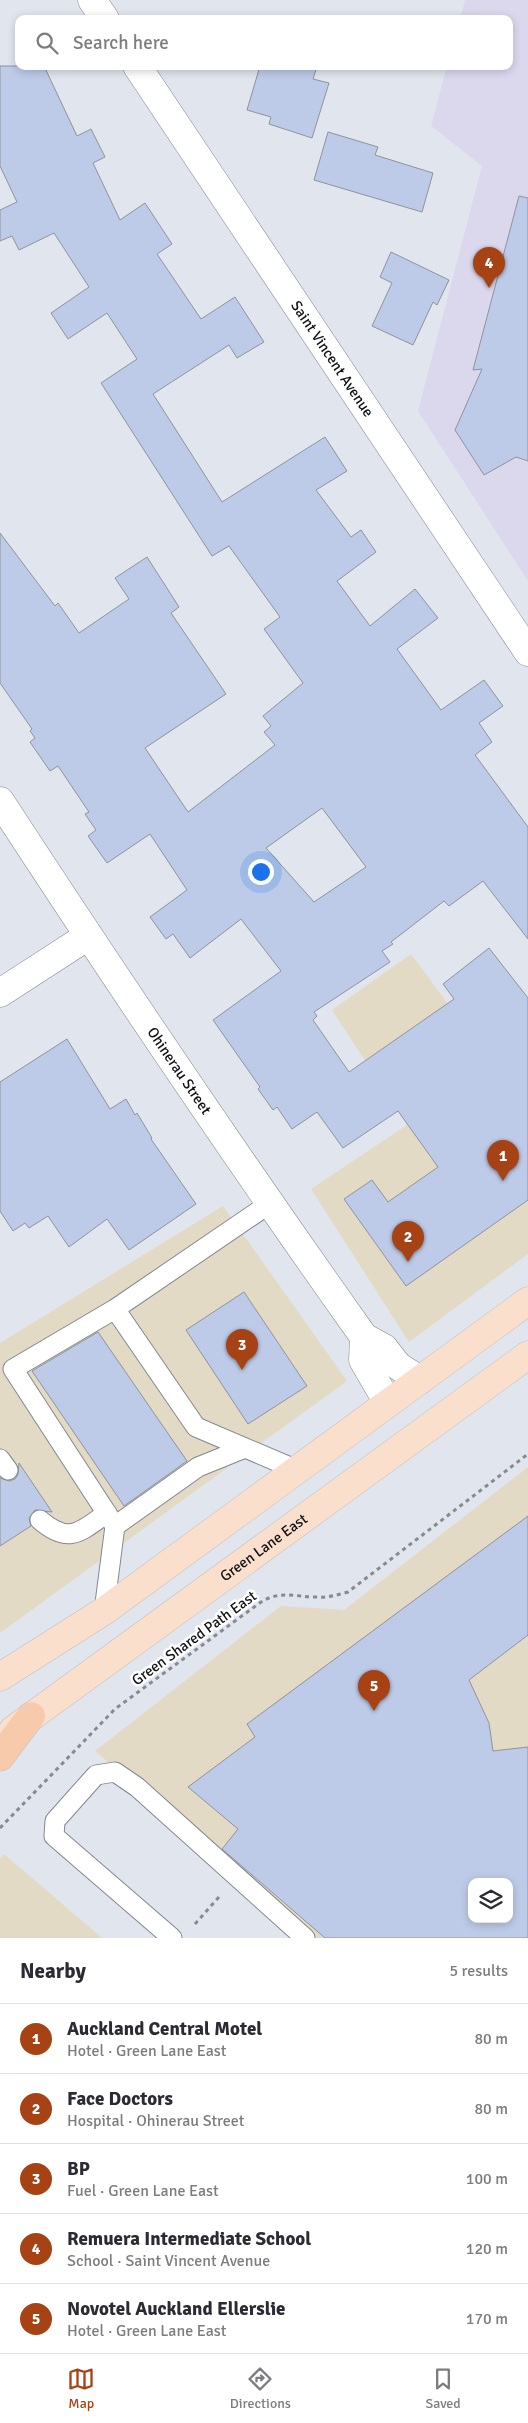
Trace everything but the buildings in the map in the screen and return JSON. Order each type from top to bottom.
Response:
[{"type":"highway","points":[[0,1757],[31,1716]]},
{"type":"main road","points":[[0,1677],[104,1612],[528,1301]]},
{"type":"main road","name":"Green Lane East","points":[[0,1740],[528,1355]]},
{"type":"main road","points":[[473,1394],[528,1372]]},
{"type":"street","points":[[92,0],[102,15]]},
{"type":"street","name":"Saint Vincent Avenue","points":[[140,70],[528,652]]},
{"type":"street","name":"Ohinerau Street","points":[[0,801],[88,936],[270,1204],[364,1337],[384,1348],[398,1366],[420,1380]]},
{"type":"street","points":[[0,993],[88,936]]},
{"type":"street","points":[[364,1337],[363,1360],[388,1403]]},
{"type":"lane","points":[[104,1612],[111,1519],[6,1374],[116,1309],[270,1204]]},
{"type":"lane","points":[[116,1309],[196,1427],[297,1470]]},
{"type":"lane","points":[[40,1520],[53,1531],[63,1535],[79,1534],[133,1511],[198,1467],[245,1448]]},
{"type":"lane","points":[[172,1938],[54,1836],[55,1821],[96,1775],[116,1772],[137,1787],[305,1938]]},
{"type":"path","name":"Green Shared Path East","points":[[0,1828],[115,1709],[261,1602],[269,1597],[285,1594],[316,1597],[333,1596],[348,1592],[528,1454]]},
{"type":"path","points":[[194,1925],[220,1896]]},
{"type":"shaded area","points":[[465,0],[528,0],[528,581],[418,411],[482,166],[431,126],[446,70],[513,70],[513,15],[461,15]]},
{"type":"shaded area","points":[[411,954],[528,1112],[528,1254],[409,1342],[311,1189],[407,1125],[332,1010]]},
{"type":"shaded area","points":[[223,1206],[347,1381],[0,1633],[0,1343]]},
{"type":"shaded area","points":[[528,1467],[528,1938],[314,1938],[95,1751],[281,1606],[344,1610]]},
{"type":"shaded area","points":[[4,1854],[102,1938],[0,1938],[0,1859]]},
{"type":"place","name":"Remuera Intermediate School","points":[[489,288]]},
{"type":"place","name":"Auckland Central Motel","points":[[503,1181]]},
{"type":"place","name":"Face Doctors","points":[[408,1262]]},
{"type":"place","name":"BP","points":[[242,1370]]},
{"type":"place","name":"Novotel Auckland Ellerslie","points":[[374,1711]]}]
